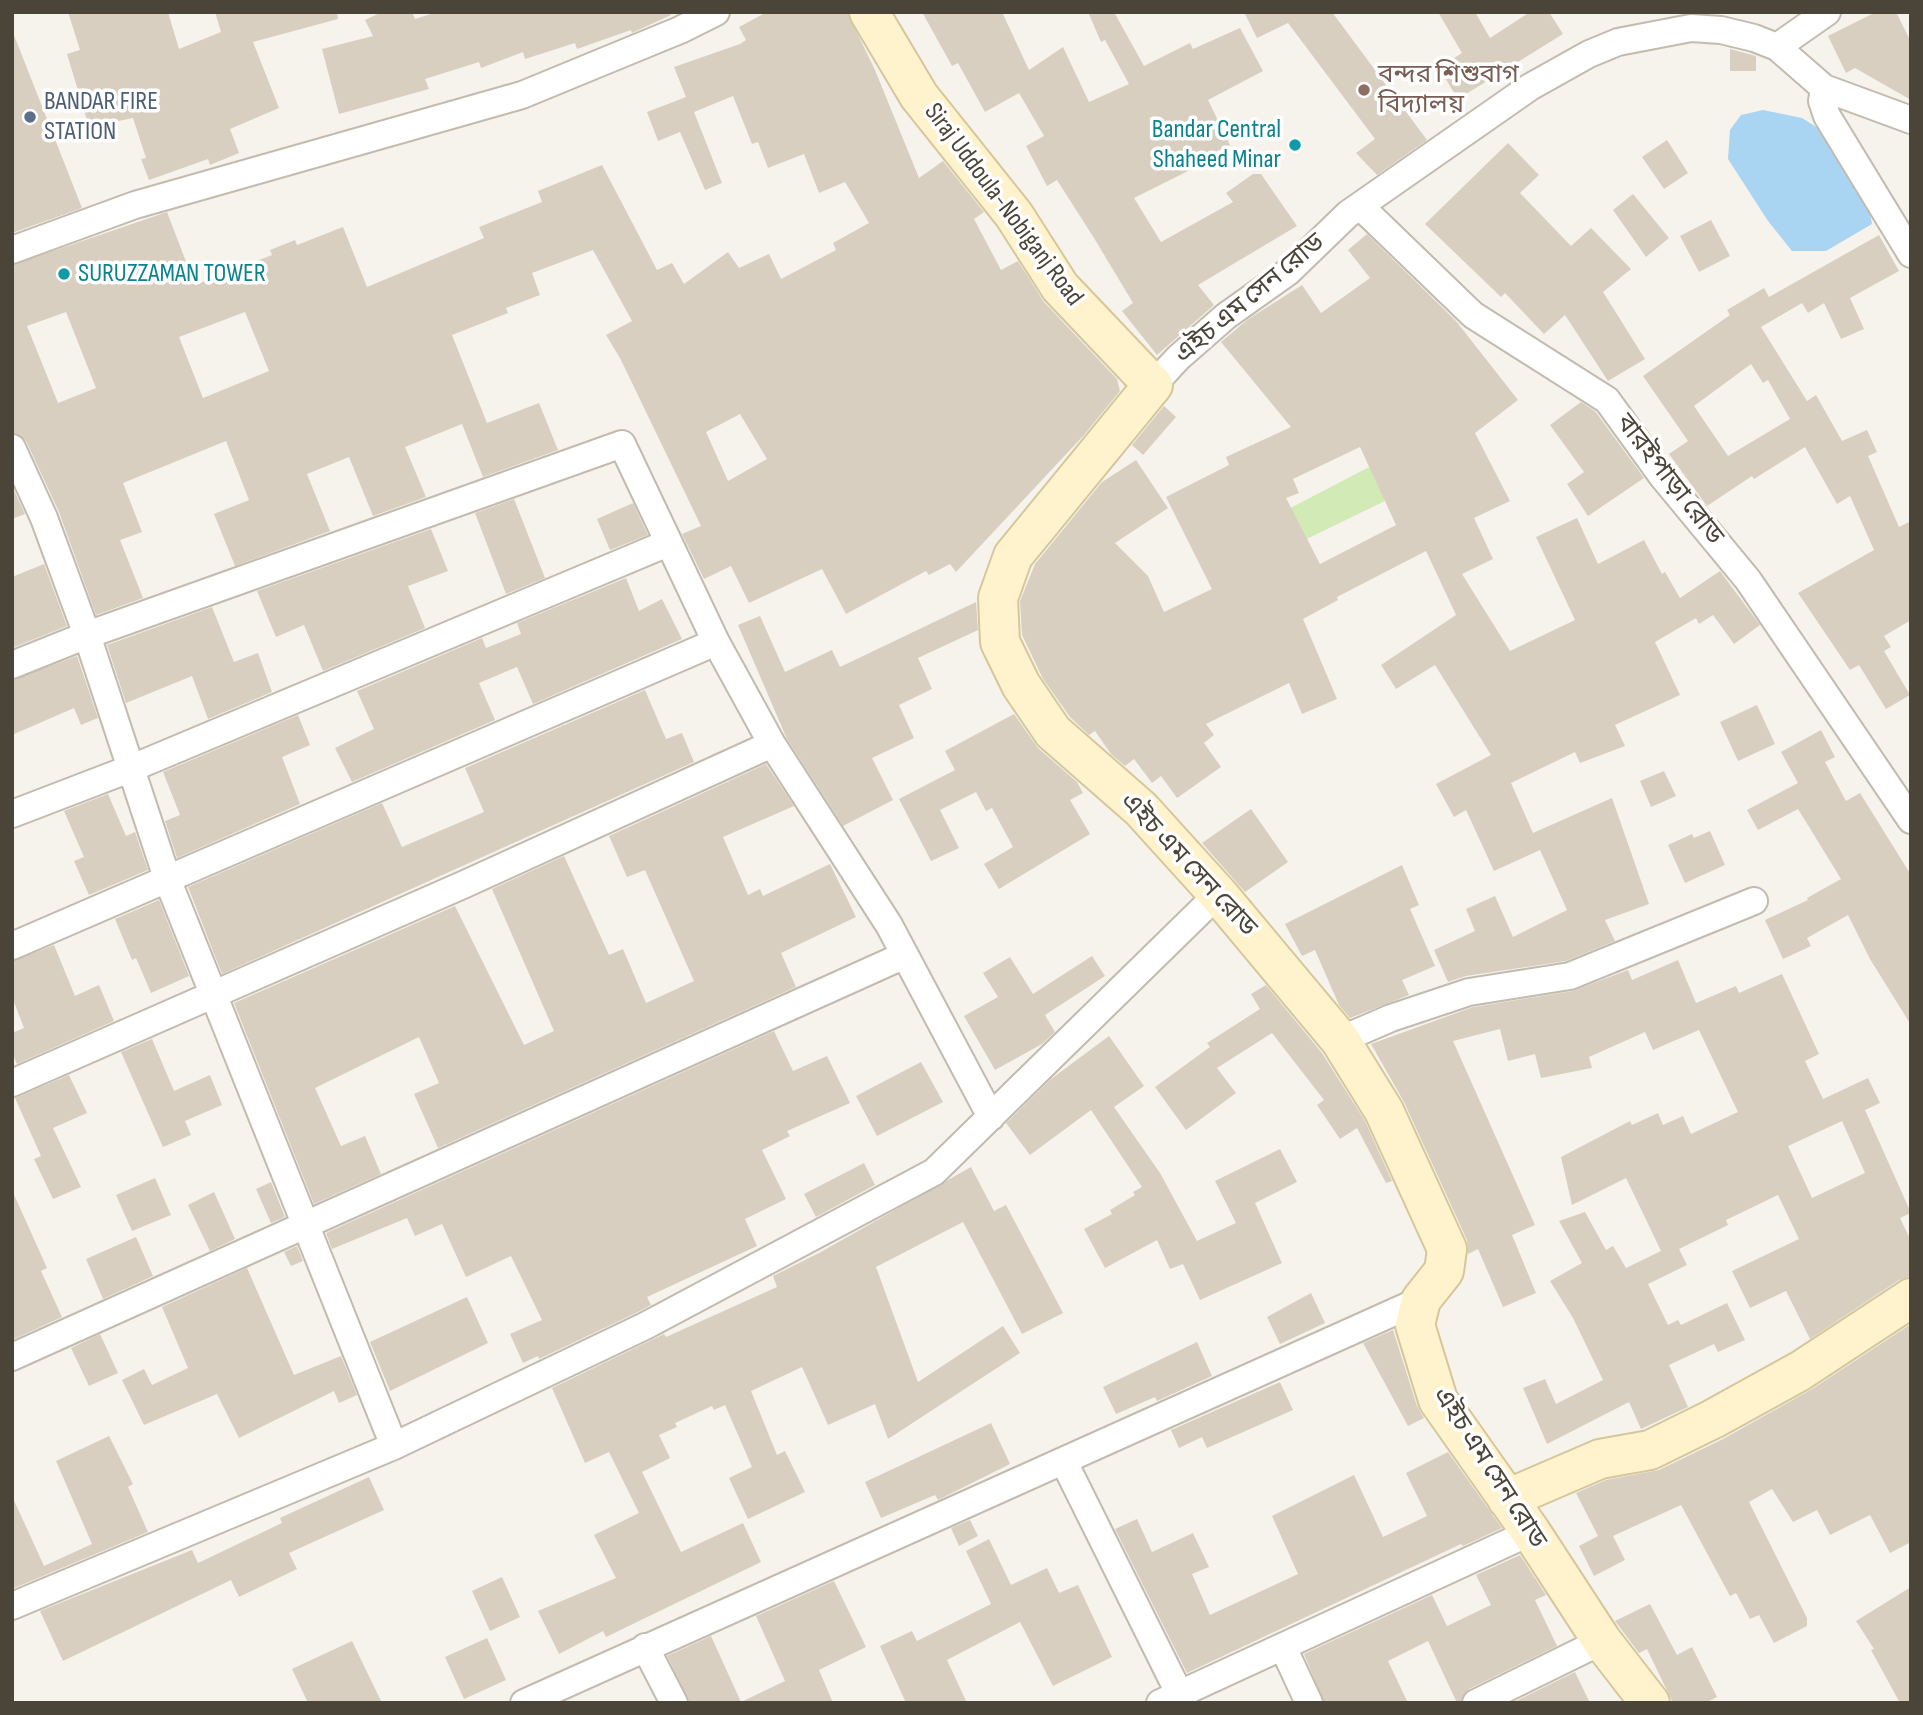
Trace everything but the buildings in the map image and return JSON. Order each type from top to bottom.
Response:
[{"type":"main road","name":"Siraj Uddoula-Nobiganj Road","points":[[869,12],[919,96],[1014,215],[1060,287],[1153,385]]},
{"type":"main road","name":"এইচ এম সেন রোড","points":[[1153,385],[1013,556],[998,598],[1000,642],[1021,685],[1053,732],[1141,809],[1218,894],[1340,1040],[1384,1111],[1447,1249],[1444,1271],[1421,1300],[1415,1325],[1438,1400],[1531,1532],[1602,1641],[1650,1703]]},
{"type":"main road","points":[[1507,1499],[1600,1459],[1650,1450],[1713,1419],[1800,1371],[1911,1298]]},
{"type":"street","points":[[12,250],[135,205],[522,95],[680,30],[716,12]]},
{"type":"street","points":[[1827,12],[1777,47],[1824,88],[1911,120]]},
{"type":"street","name":"এইচ এম সেন রোড","points":[[1153,385],[1178,358],[1226,316],[1288,272],[1360,205],[1530,88],[1589,54],[1618,42],[1691,28],[1721,30],[1777,47]]},
{"type":"street","points":[[1824,88],[1822,101],[1827,116],[1911,254]]},
{"type":"street","name":"বারইপাড়া রোড","points":[[1360,205],[1474,315],[1607,400],[1662,476],[1748,580],[1911,820]]},
{"type":"street","points":[[12,666],[87,635],[622,444],[716,642],[772,744],[889,925],[991,1117]]},
{"type":"street","points":[[12,448],[44,518],[87,635],[168,881],[394,1446]]},
{"type":"street","points":[[12,814],[132,768],[668,543]]},
{"type":"street","points":[[12,946],[168,881],[716,642]]},
{"type":"street","points":[[12,1083],[215,995],[772,744]]},
{"type":"street","points":[[12,1605],[394,1446],[645,1326],[934,1172],[1218,894]]},
{"type":"street","points":[[1340,1040],[1391,1018],[1468,992],[1570,976],[1754,901]]},
{"type":"street","points":[[12,1357],[905,955]]},
{"type":"street","points":[[524,1703],[1421,1300]]},
{"type":"street","points":[[1064,1462],[1174,1700],[1531,1532]]},
{"type":"street","points":[[1476,1703],[1602,1641]]},
{"type":"street","points":[[645,1647],[674,1703]]},
{"type":"street","points":[[1283,1647],[1309,1703]]},
{"type":"green space","points":[[1373,465],[1424,482],[1282,551],[1273,517]]},
{"type":"water","points":[[1763,110],[1802,118],[1826,133],[1866,191],[1872,224],[1826,251],[1792,251],[1768,221],[1728,159],[1730,130],[1741,115]]},
{"type":"place","name":"বন্দর শিশুবাগ বিদ্যালয়","points":[[1364,90]]},
{"type":"place","name":"BANDAR FIRE STATION","points":[[30,117]]},
{"type":"place","name":"Bandar Central Shaheed Minar","points":[[1295,145]]},
{"type":"place","name":"SURUZZAMAN TOWER","points":[[64,274]]}]
